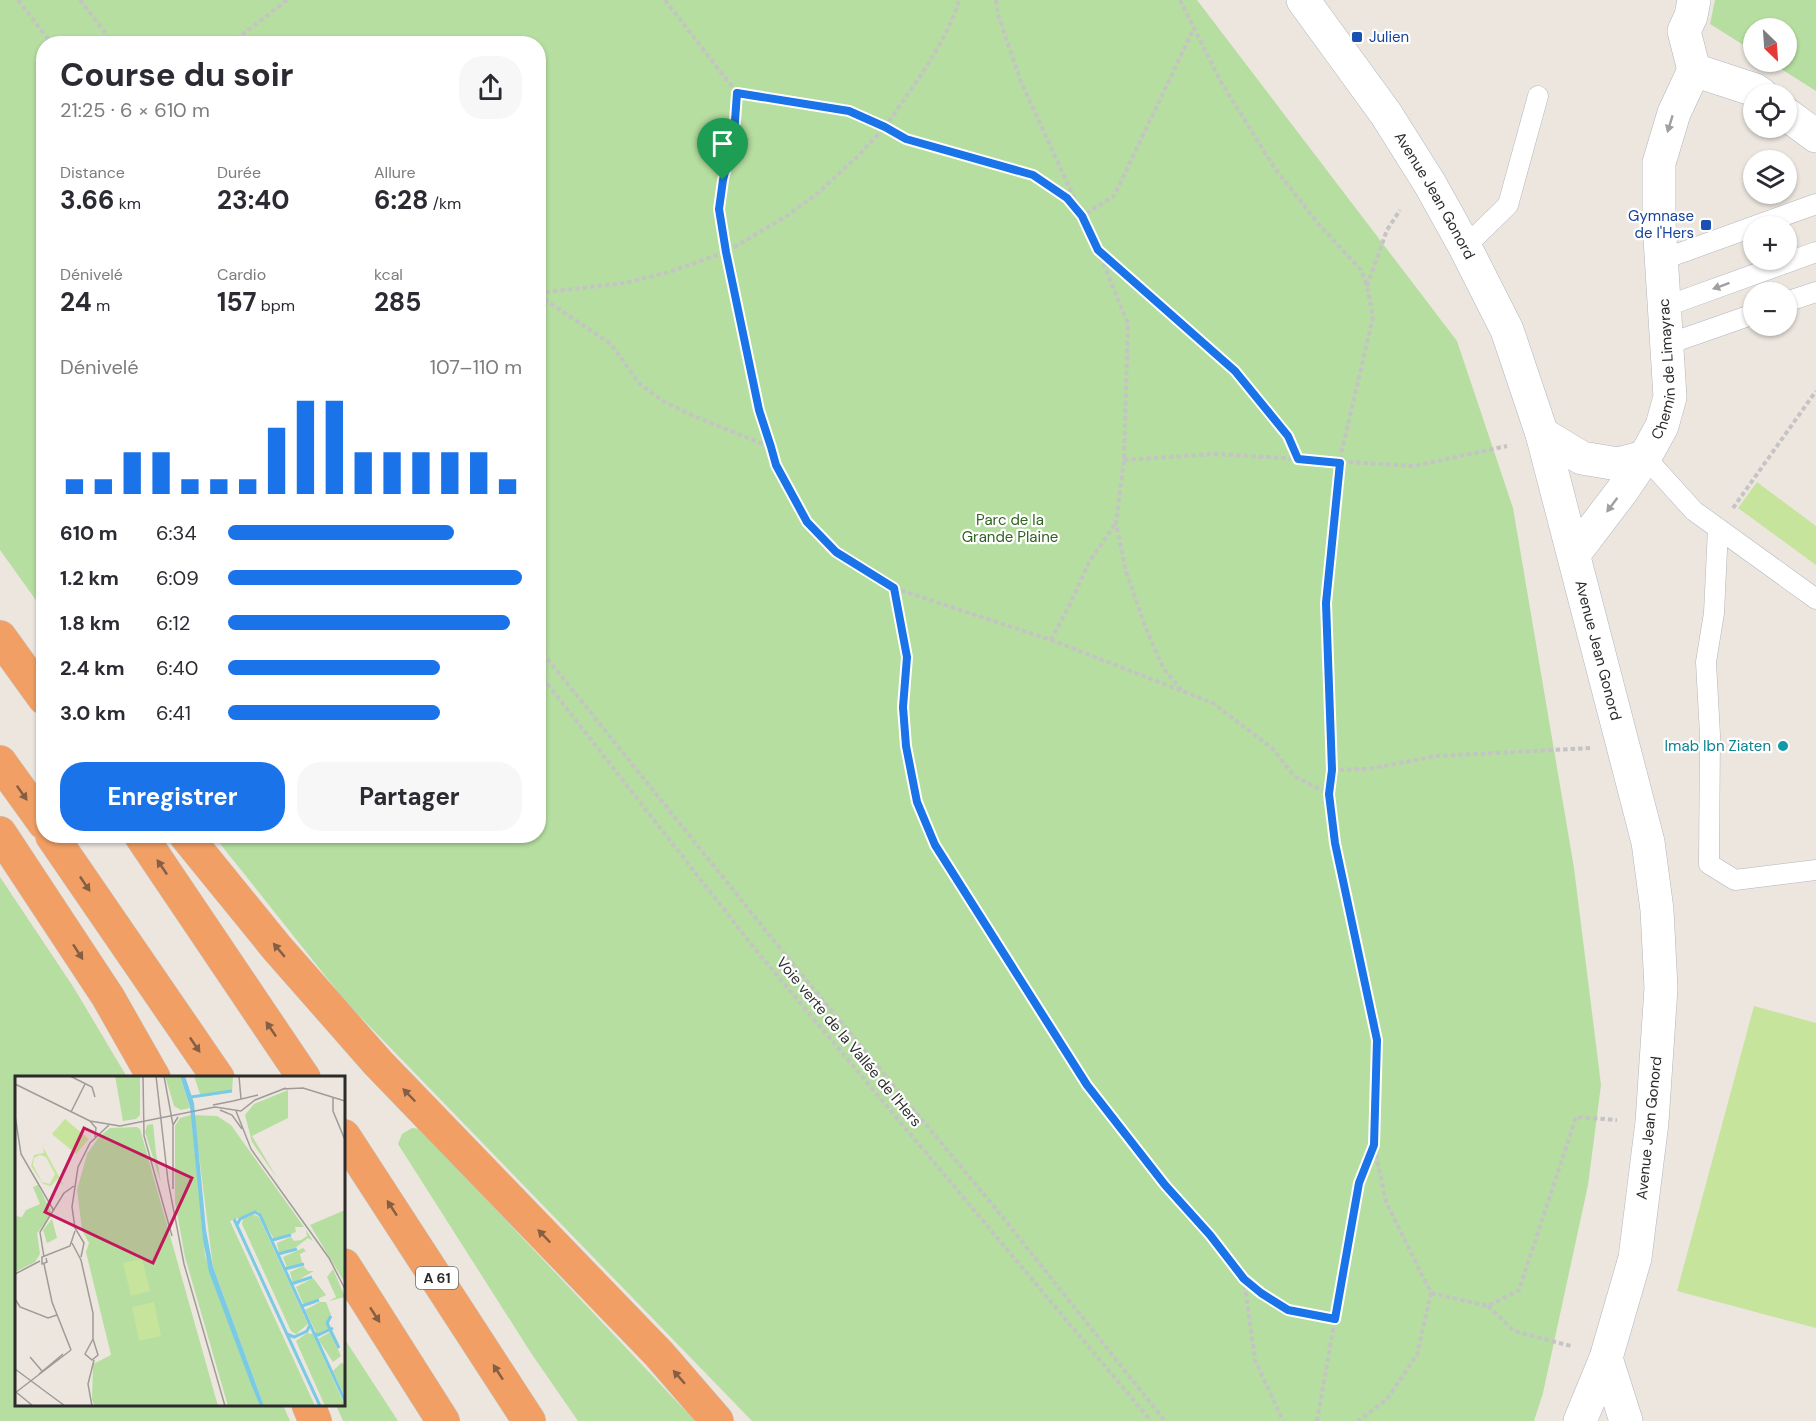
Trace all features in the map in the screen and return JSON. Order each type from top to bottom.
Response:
[{"type":"highway","points":[[0,610],[36,651]]},
{"type":"highway","points":[[0,637],[36,687]]},
{"type":"highway","points":[[0,762],[36,812]]},
{"type":"highway","points":[[0,833],[108,997],[153,1076]]},
{"type":"highway","points":[[57,843],[217,1076]]},
{"type":"highway","points":[[146,843],[303,1076]]},
{"type":"highway","points":[[192,843],[278,948],[378,1063],[659,1354],[717,1421]]},
{"type":"highway","name":"A 61","points":[[345,1138],[529,1421]]},
{"type":"highway","points":[[345,1267],[443,1421]]},
{"type":"highway","points":[[309,1406],[315,1421]]},
{"type":"street","name":"Avenue Jean Gonord","points":[[1303,0],[1386,114],[1430,184],[1507,330],[1542,434],[1648,842],[1657,910],[1661,988],[1652,1122],[1635,1258],[1606,1358],[1580,1421]]},
{"type":"street","points":[[1694,0],[1691,16],[1684,31],[1694,70],[1743,86]]},
{"type":"street","name":"Chemin de Limayrac","points":[[1574,554],[1645,457],[1662,426],[1670,397],[1659,222],[1659,163],[1674,113],[1694,70]]},
{"type":"street","points":[[1797,122],[1816,136]]},
{"type":"street","name":"Chemin de Limayrac","points":[[1542,434],[1582,458],[1618,464],[1645,457]]},
{"type":"street","name":"Avenue Jean Gonord","points":[[1602,1421],[1606,1358]]},
{"type":"street","points":[[1606,1358],[1626,1421]]},
{"type":"lane","points":[[1465,247],[1508,205],[1539,96]]},
{"type":"lane","points":[[1661,260],[1816,204]]},
{"type":"lane","points":[[1664,307],[1816,252]]},
{"type":"lane","points":[[1797,298],[1816,292]]},
{"type":"lane","points":[[1668,344],[1743,318]]},
{"type":"lane","points":[[1645,457],[1694,511],[1816,599]]},
{"type":"lane","points":[[1718,528],[1714,613],[1706,662],[1710,735],[1709,864],[1735,880],[1816,870]]},
{"type":"path","points":[[18,0],[46,36]]},
{"type":"path","points":[[80,0],[108,36]]},
{"type":"path","points":[[240,36],[287,0]]},
{"type":"path","points":[[665,0],[737,93],[734,135],[723,180],[719,209],[726,252],[759,410],[776,465],[807,522],[836,552],[894,588],[1051,640],[1213,703],[1273,749],[1294,776],[1329,794]]},
{"type":"path","points":[[546,293],[625,283],[669,272],[726,252],[785,217],[818,193],[885,127],[923,72],[955,15],[959,0]]},
{"type":"path","points":[[996,0],[998,15],[1021,82],[1098,250],[1128,324],[1124,460],[1116,523],[1126,572],[1147,631],[1163,668],[1184,692]]},
{"type":"path","points":[[1180,0],[1221,82],[1274,166],[1320,226],[1361,270],[1367,286],[1373,317],[1340,463],[1326,603],[1332,770],[1329,794],[1335,843],[1377,1040],[1374,1145],[1386,1202],[1431,1293],[1417,1355],[1387,1399],[1358,1421]]},
{"type":"path","points":[[1082,216],[1114,196],[1194,28]]},
{"type":"path","points":[[737,93],[849,111],[906,139],[1033,175],[1067,198],[1082,216]]},
{"type":"path","points":[[1367,286],[1387,230],[1400,210]]},
{"type":"path","points":[[1098,250],[1235,371],[1288,436],[1298,459]]},
{"type":"path","points":[[546,299],[611,344],[639,382],[661,400],[689,414],[771,447]]},
{"type":"path","points":[[1718,528],[1816,391]]},
{"type":"path","points":[[1124,460],[1215,454],[1414,466],[1507,446]]},
{"type":"path","points":[[1051,640],[1089,562],[1116,523]]},
{"type":"path","points":[[894,588],[907,657],[903,707],[906,746],[917,802],[935,845],[1087,1085],[1165,1185],[1210,1235],[1244,1279],[1288,1310],[1335,1319]]},
{"type":"path","points":[[546,657],[778,947],[996,1209],[1165,1421]]},
{"type":"path","name":"Voie verte de la Vallée de l'Hers","points":[[546,682],[755,949],[1151,1421]]},
{"type":"path","points":[[1332,770],[1367,769],[1437,756],[1592,748]]},
{"type":"path","points":[[1488,1306],[1520,1290],[1576,1117],[1617,1120]]},
{"type":"path","points":[[1317,1421],[1359,1183],[1374,1145]]},
{"type":"path","points":[[1244,1279],[1255,1360],[1283,1421]]},
{"type":"path","points":[[1431,1293],[1488,1306],[1514,1330],[1571,1346]]},
{"type":"green space","name":"Parc de la Grande Plaine","points":[[0,0],[1197,0],[1457,341],[1513,508],[1574,868],[1601,1085],[1588,1185],[1543,1393],[1534,1421],[752,1421],[346,1002],[220,843],[546,843],[546,36],[36,36],[36,600],[0,550]]},
{"type":"green space","points":[[1715,0],[1816,0],[1816,91],[1786,72],[1797,72],[1797,18],[1743,18],[1743,45],[1710,24]]},
{"type":"green space","points":[[1757,482],[1816,526],[1816,565],[1738,508]]},
{"type":"green space","points":[[0,877],[74,988],[126,1076],[15,1076],[15,1406],[283,1406],[290,1421],[0,1421]]},
{"type":"green space","points":[[1754,1006],[1816,1023],[1816,1328],[1677,1291]]},
{"type":"green space","points":[[412,1128],[420,1129],[695,1421],[578,1421],[531,1353],[398,1144],[402,1134]]},
{"type":"green space","points":[[345,1340],[398,1421],[343,1421],[336,1406],[345,1406]]},
{"type":"place","name":"Julien","points":[[1357,37]]},
{"type":"place","name":"Gymnase de l'Hers","points":[[1706,225]]},
{"type":"place","name":"Imab Ibn Ziaten","points":[[1783,746]]},
{"type":"route","points":[[737,93],[849,111],[906,139],[1033,175],[1067,198],[1082,216],[1098,250],[1235,371],[1288,436],[1298,459],[1340,463],[1326,603],[1332,770],[1329,794],[1335,843],[1377,1040],[1374,1145],[1359,1183],[1335,1319],[1288,1310],[1244,1279],[1210,1235],[1165,1185],[1087,1085],[935,845],[917,802],[906,746],[903,707],[907,657],[894,588],[836,552],[807,522],[776,465],[759,410],[726,252],[719,209],[723,180],[734,135],[737,93]]}]
